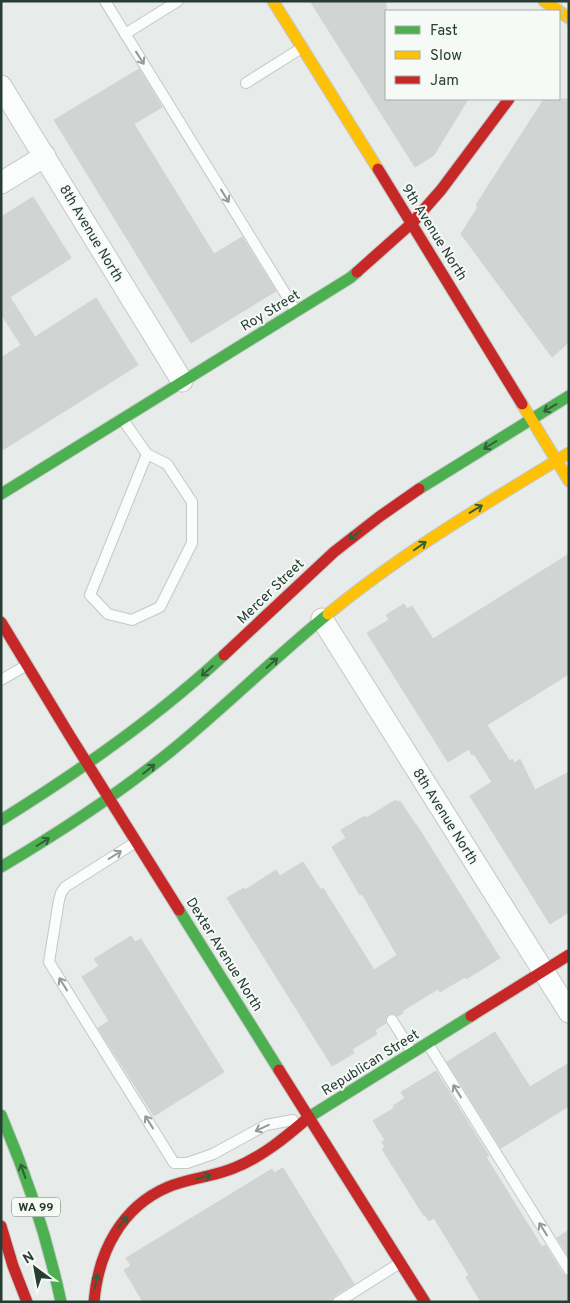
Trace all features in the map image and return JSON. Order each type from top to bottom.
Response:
[{"type":"main road","name":"9th Avenue North","points":[[273,1],[569,481]]},
{"type":"main road","points":[[544,1],[554,10]]},
{"type":"main road","name":"Roy Street","points":[[1,494],[350,278],[412,224],[441,190],[508,100]]},
{"type":"main road","name":"Mercer Street","points":[[1,820],[125,738],[205,672],[304,579],[354,536],[407,497],[569,396]]},
{"type":"main road","points":[[1,868],[71,825],[145,772],[195,731],[322,619],[376,576],[424,543],[569,453]]},
{"type":"main road","name":"Dexter Avenue North","points":[[1,622],[136,842],[425,1302]]},
{"type":"main road","name":"Republican Street","points":[[309,1117],[569,955]]},
{"type":"main road","name":"WA 99","points":[[1,1115],[36,1206],[61,1302]]},
{"type":"main road","points":[[94,1302],[100,1261],[108,1242],[133,1210],[166,1188],[240,1165],[265,1152],[288,1136],[309,1117]]},
{"type":"main road","points":[[1,1226],[13,1266],[27,1302]]},
{"type":"street","name":"8th Avenue North","points":[[1,86],[182,381]]},
{"type":"street","points":[[1,183],[44,156]]},
{"type":"street","name":"8th Avenue North","points":[[322,619],[569,1012]]},
{"type":"lane","points":[[105,1],[296,312]]},
{"type":"lane","points":[[125,34],[178,1]]},
{"type":"lane","points":[[246,83],[302,48]]},
{"type":"lane","points":[[122,419],[147,454],[166,464],[192,502],[192,543],[160,607],[132,620],[108,614],[90,596],[147,454]]},
{"type":"lane","points":[[1,680],[28,664]]},
{"type":"lane","name":"Republican Street","points":[[136,842],[65,887],[59,900],[49,962],[174,1163],[186,1163],[213,1154],[266,1125],[309,1117]]},
{"type":"lane","points":[[392,1020],[413,1052]]},
{"type":"lane","points":[[427,1044],[569,1270]]},
{"type":"lane","points":[[338,1302],[400,1263]]},
{"type":"building","points":[[310,1],[386,1],[385,100],[467,100],[434,155],[415,167]]},
{"type":"building","points":[[139,69],[162,107],[134,124],[214,254],[242,237],[276,291],[191,343],[54,120]]},
{"type":"building","points":[[569,99],[569,342],[552,357],[461,234],[478,207],[476,205],[543,100]]},
{"type":"building","points":[[33,197],[71,258],[10,297],[35,337],[96,298],[138,365],[1,451],[1,358],[21,345],[1,314],[1,217]]},
{"type":"building","points":[[569,554],[569,674],[487,725],[510,761],[512,759],[515,763],[520,759],[535,790],[569,772],[569,912],[550,924],[470,796],[492,782],[469,749],[448,762],[367,633],[389,620],[386,615],[404,604],[407,609],[412,606],[433,639]]},
{"type":"building","points":[[396,800],[400,801],[416,824],[500,958],[466,979],[465,977],[440,992],[438,989],[402,1011],[403,1013],[398,1016],[392,1013],[388,1014],[385,1020],[386,1023],[375,1030],[377,1034],[352,1049],[354,1053],[332,1066],[227,898],[244,888],[245,890],[276,870],[280,876],[303,862],[321,890],[323,888],[374,970],[397,955],[332,847],[346,838],[341,830]]},
{"type":"building","points":[[131,936],[135,942],[141,939],[224,1072],[154,1116],[98,1028],[109,1021],[82,977],[99,966],[94,959]]},
{"type":"building","points":[[495,1032],[530,1087],[569,1063],[569,1106],[501,1148],[447,1062]]},
{"type":"building","points":[[436,1071],[489,1156],[486,1157],[542,1247],[545,1245],[563,1274],[569,1277],[569,1302],[481,1302],[466,1277],[469,1275],[434,1218],[429,1221],[424,1216],[382,1149],[385,1147],[382,1142],[385,1140],[373,1121],[394,1108],[393,1106],[405,1098],[401,1092]]},
{"type":"building","points":[[283,1168],[354,1284],[334,1296],[331,1302],[143,1302],[124,1270],[131,1266],[126,1258],[272,1169],[274,1173]]},
{"type":"building","points":[[569,1230],[569,1257],[557,1238]]},
{"type":"tram line","points":[[561,1],[563,14],[569,28]]},
{"type":"traffic: fast","points":[[1,494],[357,272]]},
{"type":"traffic: fast","points":[[419,489],[569,396]]},
{"type":"traffic: fast","points":[[1,867],[88,812],[151,767],[328,614]]},
{"type":"traffic: fast","points":[[1,820],[117,743],[172,700],[224,655]]},
{"type":"traffic: fast","points":[[179,910],[279,1070]]},
{"type":"traffic: fast","points":[[309,1117],[471,1016]]},
{"type":"traffic: fast","points":[[1,1115],[36,1207],[61,1302]]},
{"type":"traffic: slow","points":[[273,1],[378,169]]},
{"type":"traffic: slow","points":[[544,1],[557,10]]},
{"type":"traffic: slow","points":[[560,12],[569,18]]},
{"type":"traffic: slow","points":[[522,404],[569,481]]},
{"type":"traffic: slow","points":[[328,614],[416,549],[569,453]]},
{"type":"traffic: jam","points":[[357,272],[412,223],[441,190],[508,100]]},
{"type":"traffic: jam","points":[[378,169],[522,404]]},
{"type":"traffic: jam","points":[[224,655],[334,552],[419,489]]},
{"type":"traffic: jam","points":[[1,622],[179,910]]},
{"type":"traffic: jam","points":[[471,1016],[569,955]]},
{"type":"traffic: jam","points":[[279,1070],[425,1302]]},
{"type":"traffic: jam","points":[[94,1302],[96,1284],[107,1249],[125,1219],[137,1207],[151,1196],[168,1187],[226,1171],[254,1158],[292,1132],[309,1117]]},
{"type":"traffic: jam","points":[[1,1226],[13,1266],[27,1302]]}]
